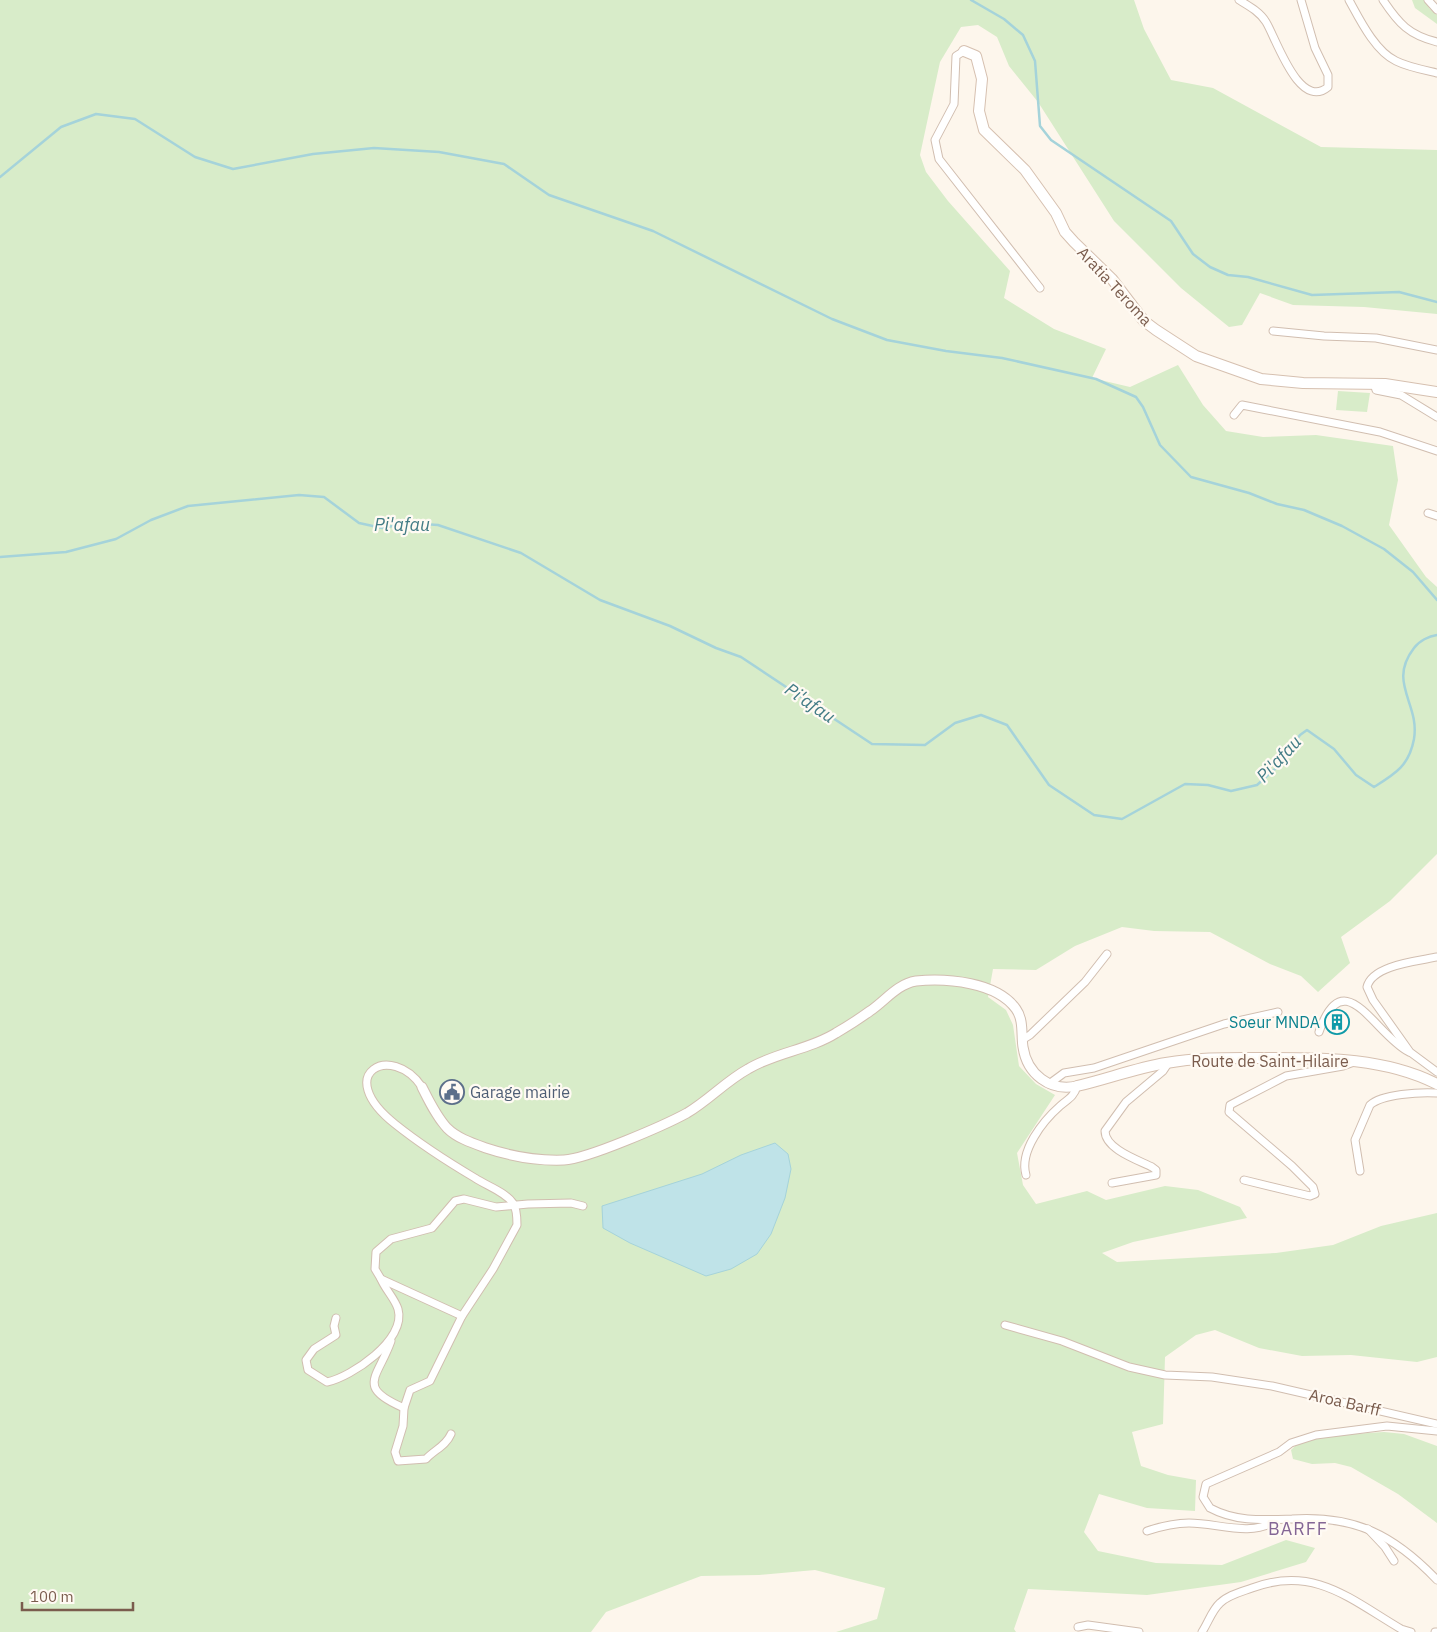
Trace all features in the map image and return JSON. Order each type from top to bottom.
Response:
[{"type":"main road","name":"Aratia Teroma","points":[[964,51],[976,56],[980,65],[982,80],[979,110],[984,130],[1025,170],[1056,213],[1065,232],[1112,279],[1144,322],[1196,356],[1261,378],[1296,383],[1374,383],[1437,392]]},
{"type":"main road","name":"Route de Saint-Hilaire","points":[[1077,1086],[1169,1062],[1220,1057],[1356,1061],[1392,1067],[1437,1084]]},
{"type":"street","points":[[1239,0],[1251,7],[1265,21],[1286,66],[1301,84],[1314,92],[1328,86],[1328,78],[1315,48],[1301,0]]},
{"type":"street","points":[[1349,0],[1359,18],[1387,55],[1398,62],[1437,74]]},
{"type":"street","points":[[1383,0],[1404,28],[1421,38],[1437,42]]},
{"type":"street","points":[[1428,0],[1437,10]]},
{"type":"street","points":[[964,51],[956,56],[954,104],[938,134],[935,149],[949,174],[1040,288]]},
{"type":"street","points":[[1273,331],[1324,336],[1376,338],[1437,350]]},
{"type":"street","points":[[1374,383],[1376,390],[1401,395],[1437,417]]},
{"type":"street","points":[[1234,415],[1242,405],[1380,432],[1437,451]]},
{"type":"street","points":[[1428,513],[1437,516]]},
{"type":"street","points":[[1022,1040],[1030,1035],[1085,982],[1107,954]]},
{"type":"street","points":[[1412,1053],[1373,1000],[1367,987],[1369,982],[1380,973],[1392,967],[1437,957]]},
{"type":"street","points":[[451,1434],[444,1445],[426,1459],[398,1461],[395,1452],[403,1426],[404,1408],[410,1390],[430,1381],[462,1316],[492,1269],[516,1226],[513,1204],[396,1125],[372,1102],[368,1095],[366,1079],[370,1072],[379,1067],[393,1065],[406,1070],[422,1087],[435,1112],[448,1129],[465,1140],[500,1153],[539,1160],[566,1160],[592,1152],[686,1113],[748,1069],[767,1059],[810,1047],[872,1011],[904,984],[915,982],[956,982],[990,990],[1006,997],[1019,1016],[1026,1061],[1033,1072],[1049,1084],[1064,1073],[1094,1068],[1224,1024],[1278,1012]]},
{"type":"street","points":[[1319,1032],[1331,1007],[1340,1000],[1345,999],[1358,1006],[1396,1044],[1412,1053],[1437,1072]]},
{"type":"street","points":[[1244,1180],[1310,1196],[1315,1194],[1313,1187],[1292,1166],[1229,1112],[1230,1106],[1286,1076],[1343,1066],[1356,1061]]},
{"type":"street","points":[[1112,1182],[1156,1175],[1156,1170],[1152,1167],[1111,1145],[1105,1137],[1105,1131],[1126,1102],[1163,1071],[1169,1062]]},
{"type":"street","name":"Route de Saint-Hilaire","points":[[1049,1084],[1057,1087],[1077,1086]]},
{"type":"street","points":[[1026,1175],[1025,1164],[1028,1150],[1052,1114],[1075,1093],[1077,1086]]},
{"type":"street","points":[[1360,1171],[1355,1140],[1370,1105],[1374,1101],[1405,1094],[1437,1093]]},
{"type":"street","points":[[404,1408],[383,1397],[377,1391],[374,1384],[374,1376],[388,1349],[398,1320],[398,1309],[375,1269],[376,1252],[383,1245],[402,1236],[432,1228],[455,1201],[464,1199],[496,1207],[513,1204],[571,1203],[583,1206]]},
{"type":"street","points":[[381,1279],[462,1316]]},
{"type":"street","points":[[336,1318],[334,1326],[336,1336],[314,1349],[306,1360],[308,1370],[327,1382],[371,1359],[388,1341],[395,1329]]},
{"type":"street","name":"Aroa Barff","points":[[1005,1325],[1062,1341],[1129,1366],[1151,1372],[1176,1376],[1212,1377],[1306,1392],[1437,1424]]},
{"type":"street","name":"Aroa Barff","points":[[1279,1520],[1256,1520],[1228,1516],[1210,1508],[1203,1497],[1206,1484],[1278,1452],[1291,1443],[1303,1438],[1330,1432],[1387,1426],[1437,1431]]},
{"type":"street","points":[[1147,1531],[1189,1523],[1250,1529],[1270,1525],[1279,1520],[1325,1518],[1368,1529],[1397,1543],[1437,1580]]},
{"type":"street","points":[[1368,1529],[1390,1553],[1394,1561]]},
{"type":"street","points":[[1202,1632],[1216,1608],[1229,1597],[1272,1582],[1302,1580],[1315,1582],[1340,1591],[1401,1629],[1411,1632]]},
{"type":"street","points":[[1078,1627],[1088,1625],[1139,1632]]},
{"type":"green space","points":[[0,0],[1134,0],[1144,29],[1171,80],[1213,88],[1321,147],[1437,150],[1437,314],[1364,307],[1293,305],[1260,293],[1242,325],[1229,327],[1181,288],[1114,221],[1038,102],[1009,66],[997,37],[978,25],[961,27],[940,62],[920,155],[926,172],[948,201],[1010,271],[1004,298],[1054,329],[1106,349],[1092,378],[1130,387],[1178,365],[1203,405],[1226,431],[1263,437],[1316,435],[1393,446],[1398,480],[1389,525],[1426,577],[1437,587],[1437,854],[1390,901],[1341,937],[1350,963],[1318,992],[1301,976],[1270,964],[1210,932],[1154,931],[1122,927],[1075,946],[1036,970],[993,969],[988,997],[1006,1010],[1013,1025],[1019,1066],[1036,1084],[1055,1095],[1017,1153],[1023,1185],[1036,1204],[1087,1191],[1106,1200],[1165,1186],[1198,1190],[1240,1207],[1247,1218],[1133,1242],[1102,1253],[1117,1262],[1276,1253],[1333,1245],[1381,1226],[1437,1213],[1437,1357],[1417,1362],[1351,1355],[1302,1356],[1259,1348],[1215,1330],[1196,1335],[1165,1357],[1163,1424],[1132,1432],[1141,1466],[1168,1475],[1196,1480],[1195,1511],[1147,1508],[1099,1494],[1084,1532],[1098,1551],[1156,1563],[1222,1565],[1286,1540],[1315,1548],[1306,1562],[1241,1582],[1147,1595],[1028,1589],[1014,1629],[1016,1632],[836,1632],[877,1619],[885,1588],[815,1570],[759,1575],[701,1576],[606,1612],[591,1632],[0,1632]]},
{"type":"green space","points":[[1412,0],[1427,0],[1429,8],[1437,15],[1437,24],[1415,8]]},
{"type":"green space","points":[[1338,391],[1370,393],[1367,412],[1336,410]]},
{"type":"green space","points":[[1384,1432],[1404,1434],[1437,1446],[1437,1523],[1398,1494],[1351,1467],[1335,1463],[1312,1464],[1293,1459],[1291,1450],[1300,1441],[1322,1436]]},
{"type":"water","points":[[775,1143],[788,1154],[791,1169],[785,1198],[771,1234],[757,1254],[731,1269],[706,1276],[630,1243],[603,1228],[602,1206],[702,1174],[741,1155]]},
{"type":"waterway","points":[[971,0],[1004,19],[1023,35],[1035,61],[1040,126],[1051,140],[1171,221],[1193,254],[1210,267],[1228,275],[1248,277],[1312,295],[1399,292],[1437,302]]},
{"type":"waterway","points":[[0,177],[61,127],[96,114],[135,119],[195,157],[233,169],[313,154],[374,148],[439,152],[504,164],[549,195],[653,231],[832,319],[887,340],[946,351],[1002,358],[1096,379],[1136,397],[1143,407],[1160,445],[1191,477],[1249,493],[1277,504],[1304,510],[1342,526],[1384,549],[1413,572],[1437,600]]},
{"type":"waterway","name":"Pi'afau","points":[[0,557],[66,552],[116,539],[151,520],[188,506],[299,495],[324,497],[359,523],[382,528],[409,523],[438,525],[521,553],[600,600],[670,626],[716,648],[741,657],[872,744],[925,745],[955,723],[981,715],[1007,725],[1049,785],[1094,815],[1122,819],[1185,784],[1208,785],[1231,791],[1257,785],[1275,769],[1300,735],[1307,730],[1334,749],[1356,775],[1374,787],[1395,773],[1409,756],[1414,739],[1415,726],[1406,693],[1403,672],[1406,660],[1416,645],[1424,639],[1437,635]]},
{"type":"place","name":"Soeur MNDA","points":[[1337,1022]]},
{"type":"place","name":"Garage mairie","points":[[452,1092]]},
{"type":"district","name":"BARFF","points":[[1298,1529]]}]
